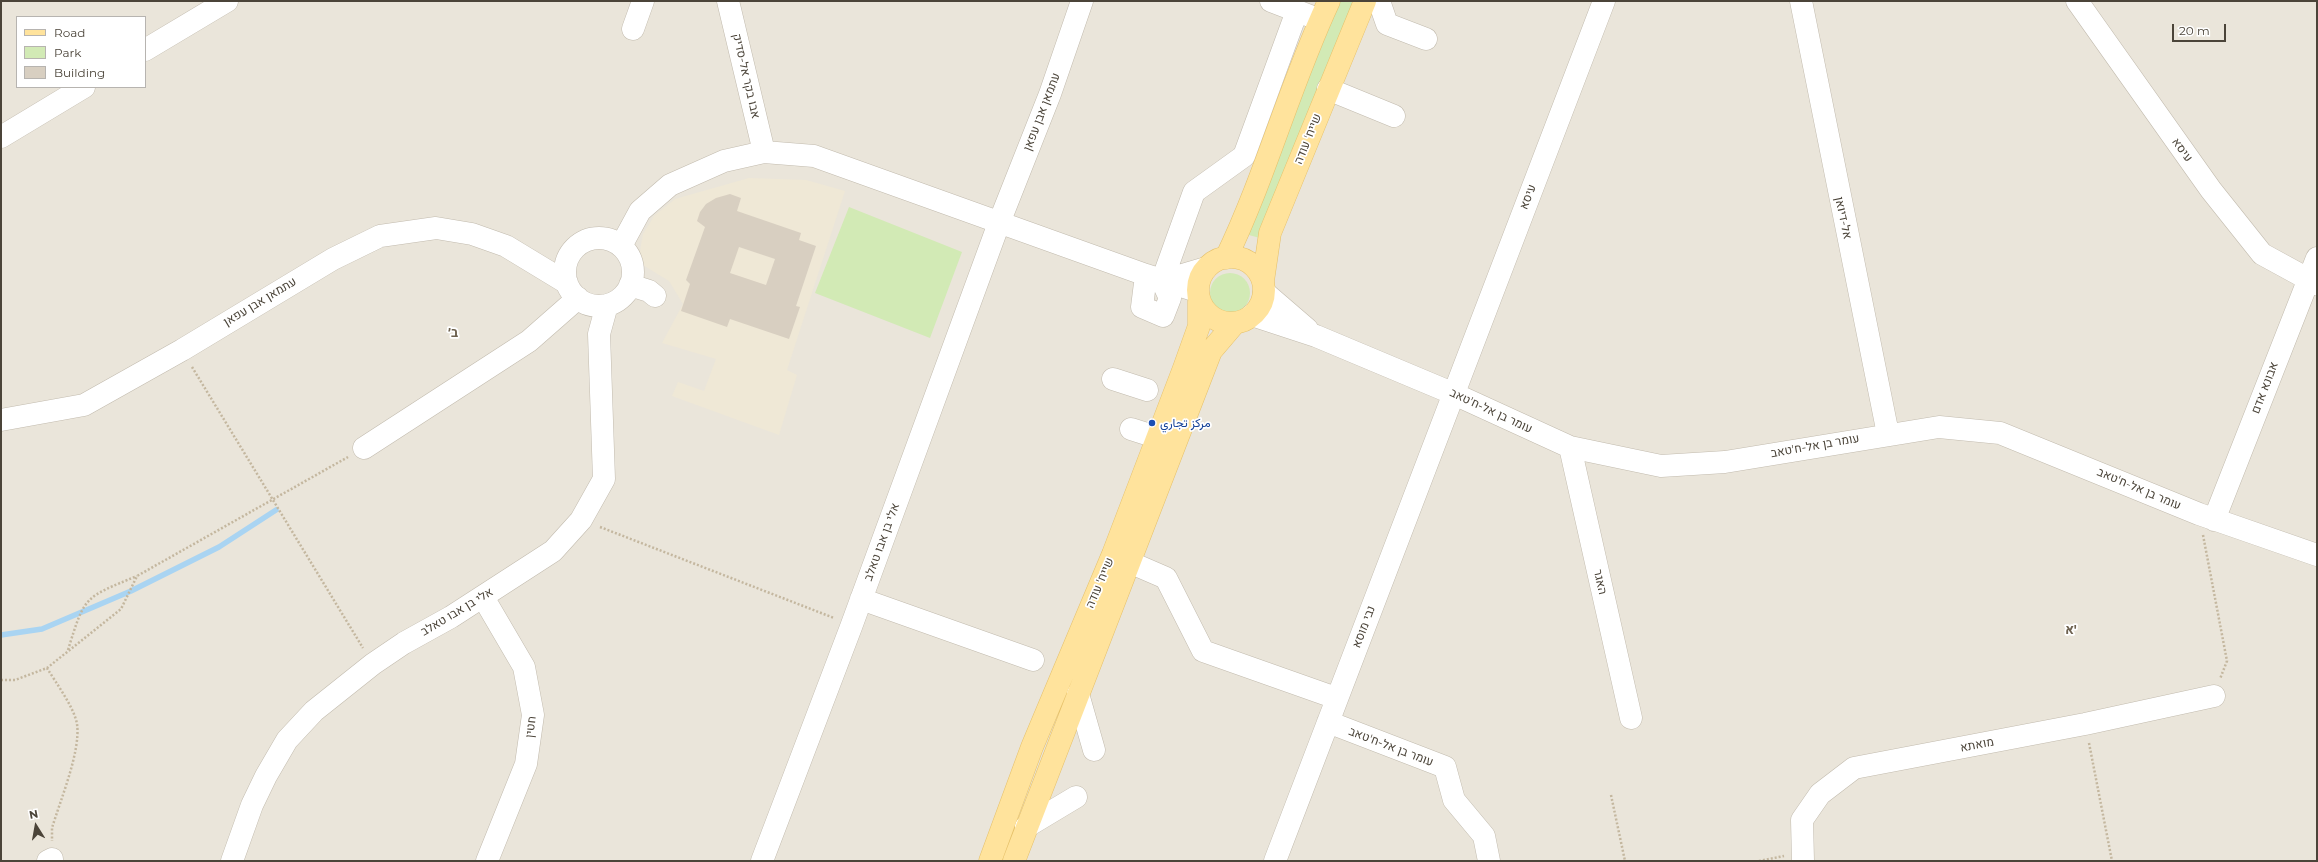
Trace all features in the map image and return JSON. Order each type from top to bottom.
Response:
[{"type":"main road","name":"שייח' עודה","points":[[1263,287],[1270,233],[1365,1]]},
{"type":"main road","points":[[1226,258],[1240,229],[1270,148],[1325,10]]},
{"type":"main road","points":[[1226,258],[1238,258],[1250,263],[1258,272],[1263,287],[1260,305],[1243,320],[1213,319],[1207,314],[1198,296],[1206,268],[1215,261],[1226,258]]},
{"type":"main road","name":"שייח' עודה","points":[[990,861],[1032,748],[1112,554],[1199,326],[1198,296]]},
{"type":"main road","name":"שייח' עודה","points":[[1014,861],[1210,351],[1243,320]]},
{"type":"street","points":[[146,49],[227,1]]},
{"type":"street","points":[[633,29],[643,1]]},
{"type":"street","name":"אבו בקר אל-סדיק","points":[[728,1],[764,152]]},
{"type":"street","name":"עתמאן אבן עפאן","points":[[999,223],[1050,94],[1082,1]]},
{"type":"street","points":[[1271,1],[1297,11],[1325,10]]},
{"type":"street","points":[[1379,1],[1387,24],[1426,39]]},
{"type":"street","name":"עיסא","points":[[1452,393],[1604,1]]},
{"type":"street","name":"אל-דיואן","points":[[1801,1],[1888,434]]},
{"type":"street","name":"עיסא","points":[[2077,1],[2211,190],[2262,254],[2312,283]]},
{"type":"street","points":[[1154,278],[1170,298],[1163,316],[1142,307],[1154,278],[1194,192],[1244,156],[1297,11]]},
{"type":"street","points":[[1,137],[82,88]]},
{"type":"street","points":[[1328,89],[1394,116]]},
{"type":"street","points":[[1244,156],[1253,156],[1270,148]]},
{"type":"street","points":[[621,246],[640,211],[670,185],[724,161],[764,152],[814,156],[1154,278],[1198,296]]},
{"type":"street","points":[[1244,156],[1252,162],[1258,179]]},
{"type":"street","name":"אלי בן אבו טאלב","points":[[762,861],[852,625],[999,223]]},
{"type":"street","name":"עתמאן אבן עפאן","points":[[1,420],[84,405],[182,350],[333,259],[380,236],[436,228],[472,234],[506,246],[526,257],[584,297]]},
{"type":"street","points":[[364,448],[529,341],[584,297],[625,294],[633,275],[632,264],[621,246],[606,239],[589,240],[578,245],[571,253],[566,264],[584,297]]},
{"type":"street","points":[[526,257],[571,253]]},
{"type":"street","name":"אבונא אדם","points":[[2206,517],[2312,283],[2317,258]]},
{"type":"street","points":[[1154,278],[1206,268]]},
{"type":"street","points":[[630,285],[649,291],[655,296]]},
{"type":"street","name":"עומר בן אל-ח'טאב","points":[[1263,287],[1316,336]]},
{"type":"street","name":"אלי בן אבו טאלב","points":[[232,861],[252,805],[286,740],[314,711],[373,664],[404,643],[451,618],[553,551],[581,520],[604,479],[599,334],[584,297]]},
{"type":"street","name":"עומר בן אל-ח'טאב","points":[[1243,320],[1316,336],[1452,393],[1570,447],[1661,466],[1725,462],[1888,434],[1939,428],[2000,433],[2206,517],[2317,555]]},
{"type":"street","points":[[1113,379],[1147,390]]},
{"type":"street","name":"נבי מוסא","points":[[1275,861],[1452,393]]},
{"type":"street","points":[[1131,429],[1156,437]]},
{"type":"street","name":"האגר","points":[[1570,447],[1631,718]]},
{"type":"street","points":[[1128,562],[1166,578],[1203,650],[1336,698]]},
{"type":"street","name":"חטין","points":[[482,597],[524,667],[534,716],[526,764],[487,861]]},
{"type":"street","points":[[861,599],[1033,660]]},
{"type":"street","points":[[1078,694],[1094,750]]},
{"type":"street","name":"מואתא","points":[[1802,857],[1802,820],[1820,794],[1854,768],[2085,724],[2214,696]]},
{"type":"street","name":"עומר בן אל-ח'טאב","points":[[1328,722],[1444,767],[1454,800],[1484,836],[1489,861]]},
{"type":"street","points":[[1026,828],[1076,797]]},
{"type":"path","points":[[182,350],[373,664]]},
{"type":"path","points":[[68,651],[84,605],[95,594],[137,576],[364,448]]},
{"type":"path","points":[[2206,517],[2226,661],[2214,696]]},
{"type":"path","points":[[581,520],[852,625]]},
{"type":"path","points":[[1,680],[15,680],[47,668],[121,609],[137,576]]},
{"type":"path","points":[[47,668],[65,697],[77,724],[75,750],[52,828],[50,860]]},
{"type":"path","points":[[2085,724],[2112,861]]},
{"type":"path","points":[[1611,795],[1625,861]]},
{"type":"path","points":[[1759,861],[1802,857]]},
{"type":"shaded area","points":[[1,1],[2317,1],[2317,861],[1,861]]},
{"type":"shaded area","points":[[749,178],[806,180],[845,191],[787,370],[797,375],[779,435],[672,396],[678,382],[704,391],[716,359],[662,343],[683,304],[669,281],[638,262],[643,234],[654,216],[675,199]]},
{"type":"green space","points":[[1340,1],[1357,1],[1260,238],[1245,234]]},
{"type":"green space","points":[[849,207],[962,252],[930,338],[815,293]]},
{"type":"green space","points":[[1230,273],[1244,279],[1250,293],[1244,307],[1230,313],[1216,307],[1210,293],[1216,279]]},
{"type":"building","points":[[730,194],[741,198],[737,211],[801,233],[799,240],[816,246],[796,306],[800,307],[789,339],[730,319],[727,327],[681,311],[690,284],[686,280],[705,227],[697,221],[700,212],[706,204],[716,198]],"holes":[[[739,247],[775,259],[766,285],[730,273]]]},
{"type":"waterway","points":[[1,635],[42,629],[131,591],[219,547],[276,510]]},
{"type":"place","name":"مركز تجاري","points":[[1152,423]]},
{"type":"district","name":"ב׳","points":[[453,333]]},
{"type":"district","name":"א'","points":[[2071,630]]}]
